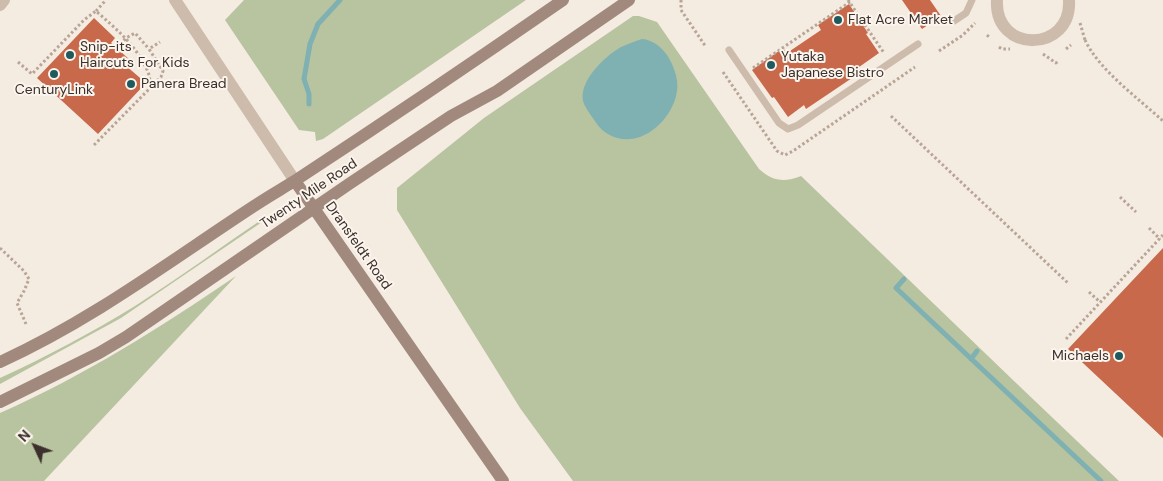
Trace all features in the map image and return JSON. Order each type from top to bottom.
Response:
[{"type":"main road","name":"Twenty Mile Road","points":[[0,362],[64,330],[106,306],[249,209],[295,181],[480,58],[563,0]]},
{"type":"main road","name":"Twenty Mile Road","points":[[0,402],[99,353],[126,337],[451,116],[497,90],[629,0]]},
{"type":"main road","name":"Dransfeldt Road","points":[[295,181],[503,481]]},
{"type":"street","points":[[0,5],[4,0]]},
{"type":"street","name":"Dransfeldt Road","points":[[175,0],[295,181]]},
{"type":"street","points":[[997,0],[998,15],[1008,30],[1015,36],[1031,41],[1047,38],[1062,26],[1066,18],[1069,0]]},
{"type":"lane","points":[[954,21],[966,13],[972,0]]},
{"type":"lane","points":[[729,50],[779,123],[788,129],[798,125],[918,44]]},
{"type":"path","points":[[18,62],[32,74],[106,0]]},
{"type":"path","points":[[680,0],[681,10],[706,47]]},
{"type":"path","points":[[750,70],[849,1],[887,58]]},
{"type":"path","points":[[96,10],[136,49],[146,67],[152,86]]},
{"type":"path","points":[[939,51],[975,23]]},
{"type":"path","points":[[94,145],[161,77],[163,71],[149,49],[135,33],[126,38],[116,48]]},
{"type":"path","points":[[1085,40],[1103,66],[1163,121]]},
{"type":"path","points":[[149,49],[160,42]]},
{"type":"path","points":[[1066,49],[1071,46]]},
{"type":"path","points":[[891,116],[1069,284]]},
{"type":"path","points":[[1120,197],[1136,212]]},
{"type":"path","points":[[1066,338],[1162,237],[1149,228]]},
{"type":"path","points":[[0,248],[24,271],[28,279],[24,292],[17,303],[26,324]]},
{"type":"path","points":[[1089,292],[1100,302]]},
{"type":"green space","points":[[244,0],[526,0],[323,139],[316,141],[315,132],[299,130],[225,20]]},
{"type":"green space","points":[[633,16],[657,22],[759,169],[779,180],[789,180],[801,176],[1119,481],[573,481],[520,408],[397,210],[397,188],[484,118]]},
{"type":"green space","points":[[264,218],[265,220],[121,318],[0,384],[0,378],[102,326],[135,306]]},
{"type":"green space","points":[[236,276],[44,481],[0,481],[0,413],[92,367],[179,314]]},
{"type":"water","points":[[642,39],[656,44],[667,55],[675,72],[677,91],[669,113],[661,123],[642,136],[631,139],[619,139],[605,132],[594,120],[584,104],[584,88],[600,63],[614,51]]},
{"type":"building","name":"Flat Acre Market","points":[[902,0],[930,0],[941,16],[922,29]]},
{"type":"building","points":[[849,4],[879,53],[852,72],[855,76],[806,109],[804,105],[788,117],[752,70],[783,48],[787,53],[821,30],[818,25]]},
{"type":"building","points":[[94,18],[115,38],[111,43],[130,60],[125,65],[146,83],[98,134],[37,78]]},
{"type":"building","name":"Michaels","points":[[1163,248],[1163,438],[1068,349]]},
{"type":"waterway","points":[[309,104],[309,94],[304,79],[310,44],[318,24],[340,0]]},
{"type":"waterway","points":[[904,279],[896,288],[1101,481]]},
{"type":"waterway","points":[[971,359],[977,351]]},
{"type":"place","name":"Flat Acre Market","points":[[838,20]]},
{"type":"place","name":"Snip-its Haircuts For Kids","points":[[70,55]]},
{"type":"place","name":"Yutaka Japanese Bistro","points":[[771,65]]},
{"type":"place","name":"CenturyLink","points":[[54,74]]},
{"type":"place","name":"Panera Bread","points":[[131,84]]},
{"type":"place","name":"Michaels","points":[[1119,356]]}]
